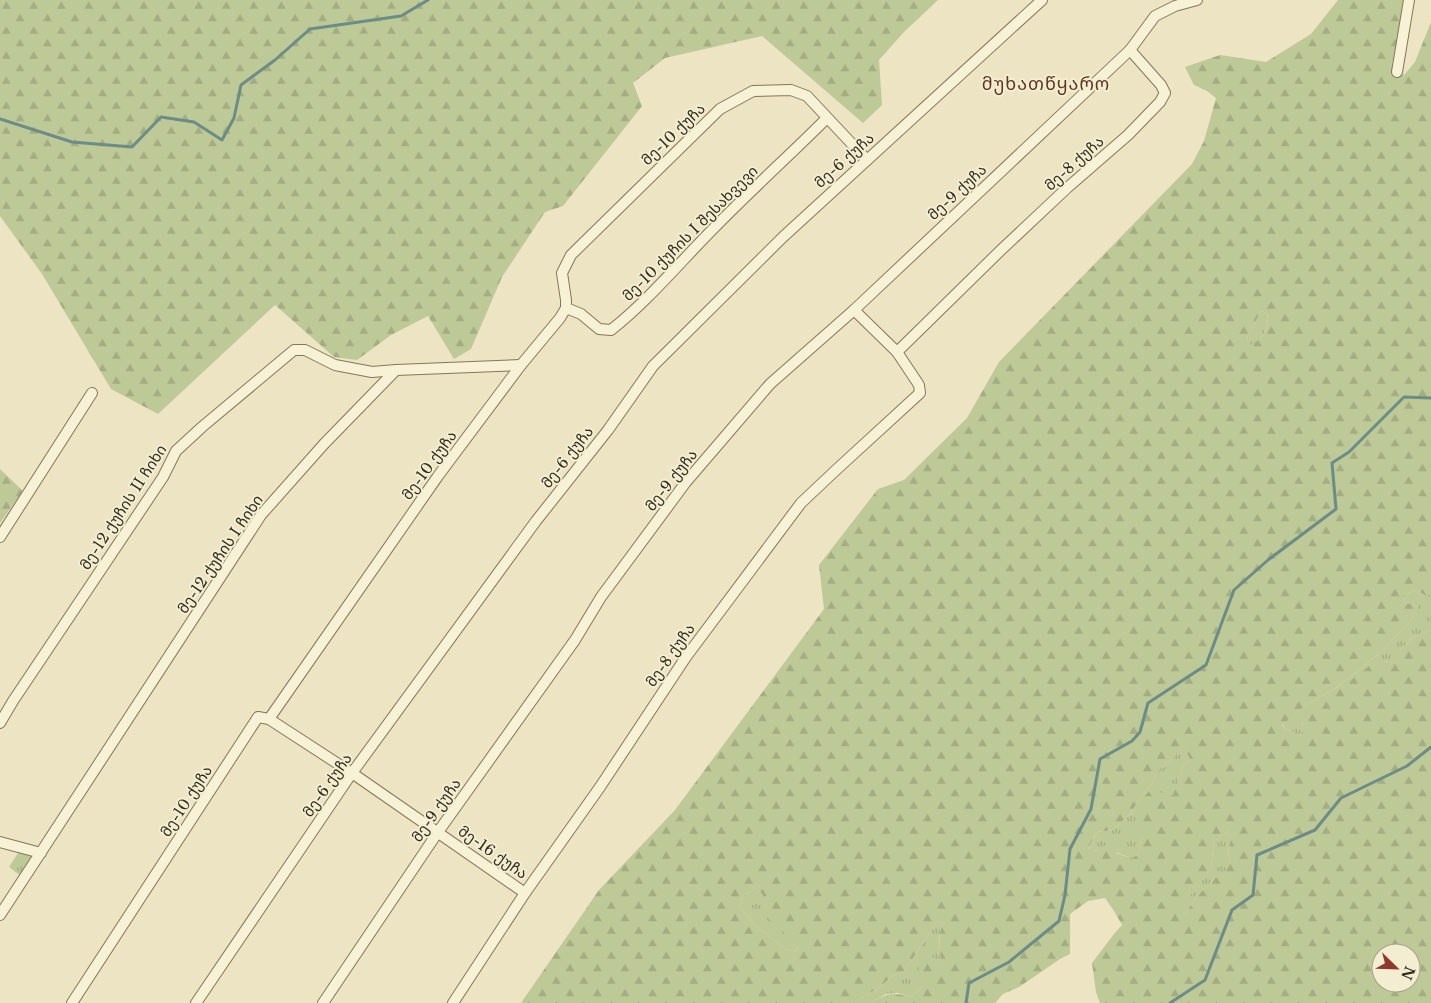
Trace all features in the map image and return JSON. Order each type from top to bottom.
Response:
[{"type":"street","name":"მე-6 ქუჩა","points":[[196,1003],[352,774],[536,521],[608,430],[653,366],[783,238],[1042,0]]},
{"type":"street","points":[[1130,50],[1155,16],[1175,6],[1197,0]]},
{"type":"street","points":[[1397,72],[1410,0]]},
{"type":"street","name":"მე-9 ქუჩა","points":[[323,1003],[438,832],[575,640],[602,597],[686,482],[770,384],[854,310],[1130,50]]},
{"type":"street","name":"მე-8 ქუჩა","points":[[897,352],[1001,250],[1067,188],[1128,135],[1160,102],[1165,93],[1161,85],[1130,50]]},
{"type":"street","name":"მე-10 ქუჩა","points":[[72,1003],[258,718],[269,719],[438,476],[521,365],[560,318],[566,308],[562,273],[571,255],[720,109],[753,91],[792,90],[807,96],[867,160]]},
{"type":"street","name":"მე-10 ქუჩის I შესახვევი","points":[[566,308],[581,314],[599,329],[611,330],[632,312],[714,228],[827,118]]},
{"type":"street","name":"მე-8 ქუჩა","points":[[453,1003],[525,893],[600,787],[686,657],[801,503],[920,393],[919,385],[897,352],[854,310]]},
{"type":"street","name":"მე-12 ქუჩის II ჩიხი","points":[[0,723],[18,692],[163,477],[176,452],[202,427],[294,350],[305,350],[335,365],[372,372],[396,370]]},
{"type":"street","points":[[396,370],[521,365]]},
{"type":"street","name":"მე-12 ქუჩის I ჩიხი","points":[[0,915],[260,515],[324,444],[396,370]]},
{"type":"street","points":[[0,537],[92,393]]},
{"type":"street","name":"მე-16 ქუჩა","points":[[269,719],[438,832],[525,893]]},
{"type":"street","points":[[0,842],[41,853]]},
{"type":"green space","points":[[0,0],[938,0],[904,32],[879,60],[882,105],[863,123],[762,36],[665,58],[633,83],[642,106],[563,206],[545,212],[502,277],[471,349],[454,359],[428,316],[391,335],[357,360],[334,357],[275,305],[158,414],[111,389],[42,274],[0,216]]},
{"type":"green space","points":[[1338,0],[1405,0],[1392,65],[1404,75],[1415,62],[1431,22],[1431,593],[1426,596],[1416,590],[1404,595],[1405,603],[1418,605],[1411,620],[1382,651],[1339,686],[1306,705],[1282,725],[1286,729],[1301,735],[1303,720],[1314,709],[1373,663],[1383,661],[1394,663],[1402,658],[1399,651],[1412,638],[1431,630],[1431,1003],[1100,1003],[1096,992],[1092,963],[1122,925],[1105,898],[1088,901],[1070,914],[1070,954],[1019,987],[1003,994],[995,1003],[870,1003],[890,994],[911,997],[923,986],[923,979],[918,974],[919,967],[926,953],[931,955],[938,963],[941,959],[939,941],[943,923],[937,921],[904,972],[894,975],[876,990],[855,1003],[521,1003],[599,890],[675,810],[824,609],[819,565],[878,489],[904,480],[967,418],[999,362],[1192,164],[1204,141],[1216,98],[1194,85],[1185,67],[1220,55],[1266,62],[1311,34]],"holes":[[[1261,311],[1267,313],[1267,326],[1261,338],[1250,345],[1247,338]],[[1184,746],[1190,760],[1183,766],[1173,795],[1148,792],[1138,806],[1142,836],[1138,855],[1131,858],[1116,853],[1110,842],[1097,851],[1088,849],[1097,832],[1113,830],[1131,813],[1140,798],[1152,784],[1158,770]],[[1228,831],[1231,839],[1228,850],[1230,863],[1222,878],[1215,878],[1197,896],[1185,914],[1182,907],[1211,868],[1214,841]],[[756,888],[763,895],[764,914],[798,946],[797,952],[785,949],[755,925],[739,906],[743,896]]]},
{"type":"green space","points":[[1261,311],[1267,313],[1266,330],[1261,338],[1250,346],[1247,338]]},
{"type":"green space","points":[[0,469],[23,491],[0,523]]},
{"type":"green space","points":[[1416,590],[1426,596],[1431,593],[1431,630],[1412,638],[1400,650],[1403,658],[1394,663],[1383,661],[1303,720],[1301,735],[1286,729],[1282,724],[1306,705],[1339,686],[1382,651],[1411,620],[1418,605],[1405,603],[1404,595]]},
{"type":"green space","points":[[1184,745],[1190,760],[1183,766],[1173,796],[1164,793],[1142,836],[1138,855],[1131,858],[1115,852],[1088,850],[1097,832],[1113,830],[1131,813],[1140,798],[1152,784],[1158,770],[1171,760]]},
{"type":"green space","points":[[1228,831],[1231,839],[1228,850],[1230,863],[1222,878],[1215,878],[1197,896],[1185,914],[1181,907],[1211,868],[1214,841]]},
{"type":"green space","points":[[20,850],[38,854],[22,877],[9,867]]},
{"type":"green space","points":[[756,888],[763,895],[798,946],[797,952],[785,949],[755,925],[739,906],[743,896]]},
{"type":"green space","points":[[937,921],[943,923],[939,941],[941,959],[938,964],[931,955],[923,979],[923,986],[911,997],[897,993],[886,994],[870,1003],[855,1003],[876,990],[894,975],[904,972]]},
{"type":"waterway","points":[[0,119],[72,142],[132,147],[161,117],[194,122],[222,140],[234,118],[241,85],[275,60],[310,29],[401,16],[428,0]]},
{"type":"waterway","points":[[966,1003],[969,983],[1009,962],[1059,921],[1065,895],[1070,849],[1091,809],[1100,759],[1132,741],[1140,732],[1148,703],[1206,665],[1234,590],[1268,560],[1336,509],[1332,463],[1349,452],[1404,397],[1431,398]]},
{"type":"waterway","points":[[1170,1003],[1205,980],[1232,910],[1253,895],[1257,855],[1315,830],[1341,798],[1407,766],[1431,747]]},
{"type":"district","name":"მუხათწყარო","points":[[1046,84]]}]
